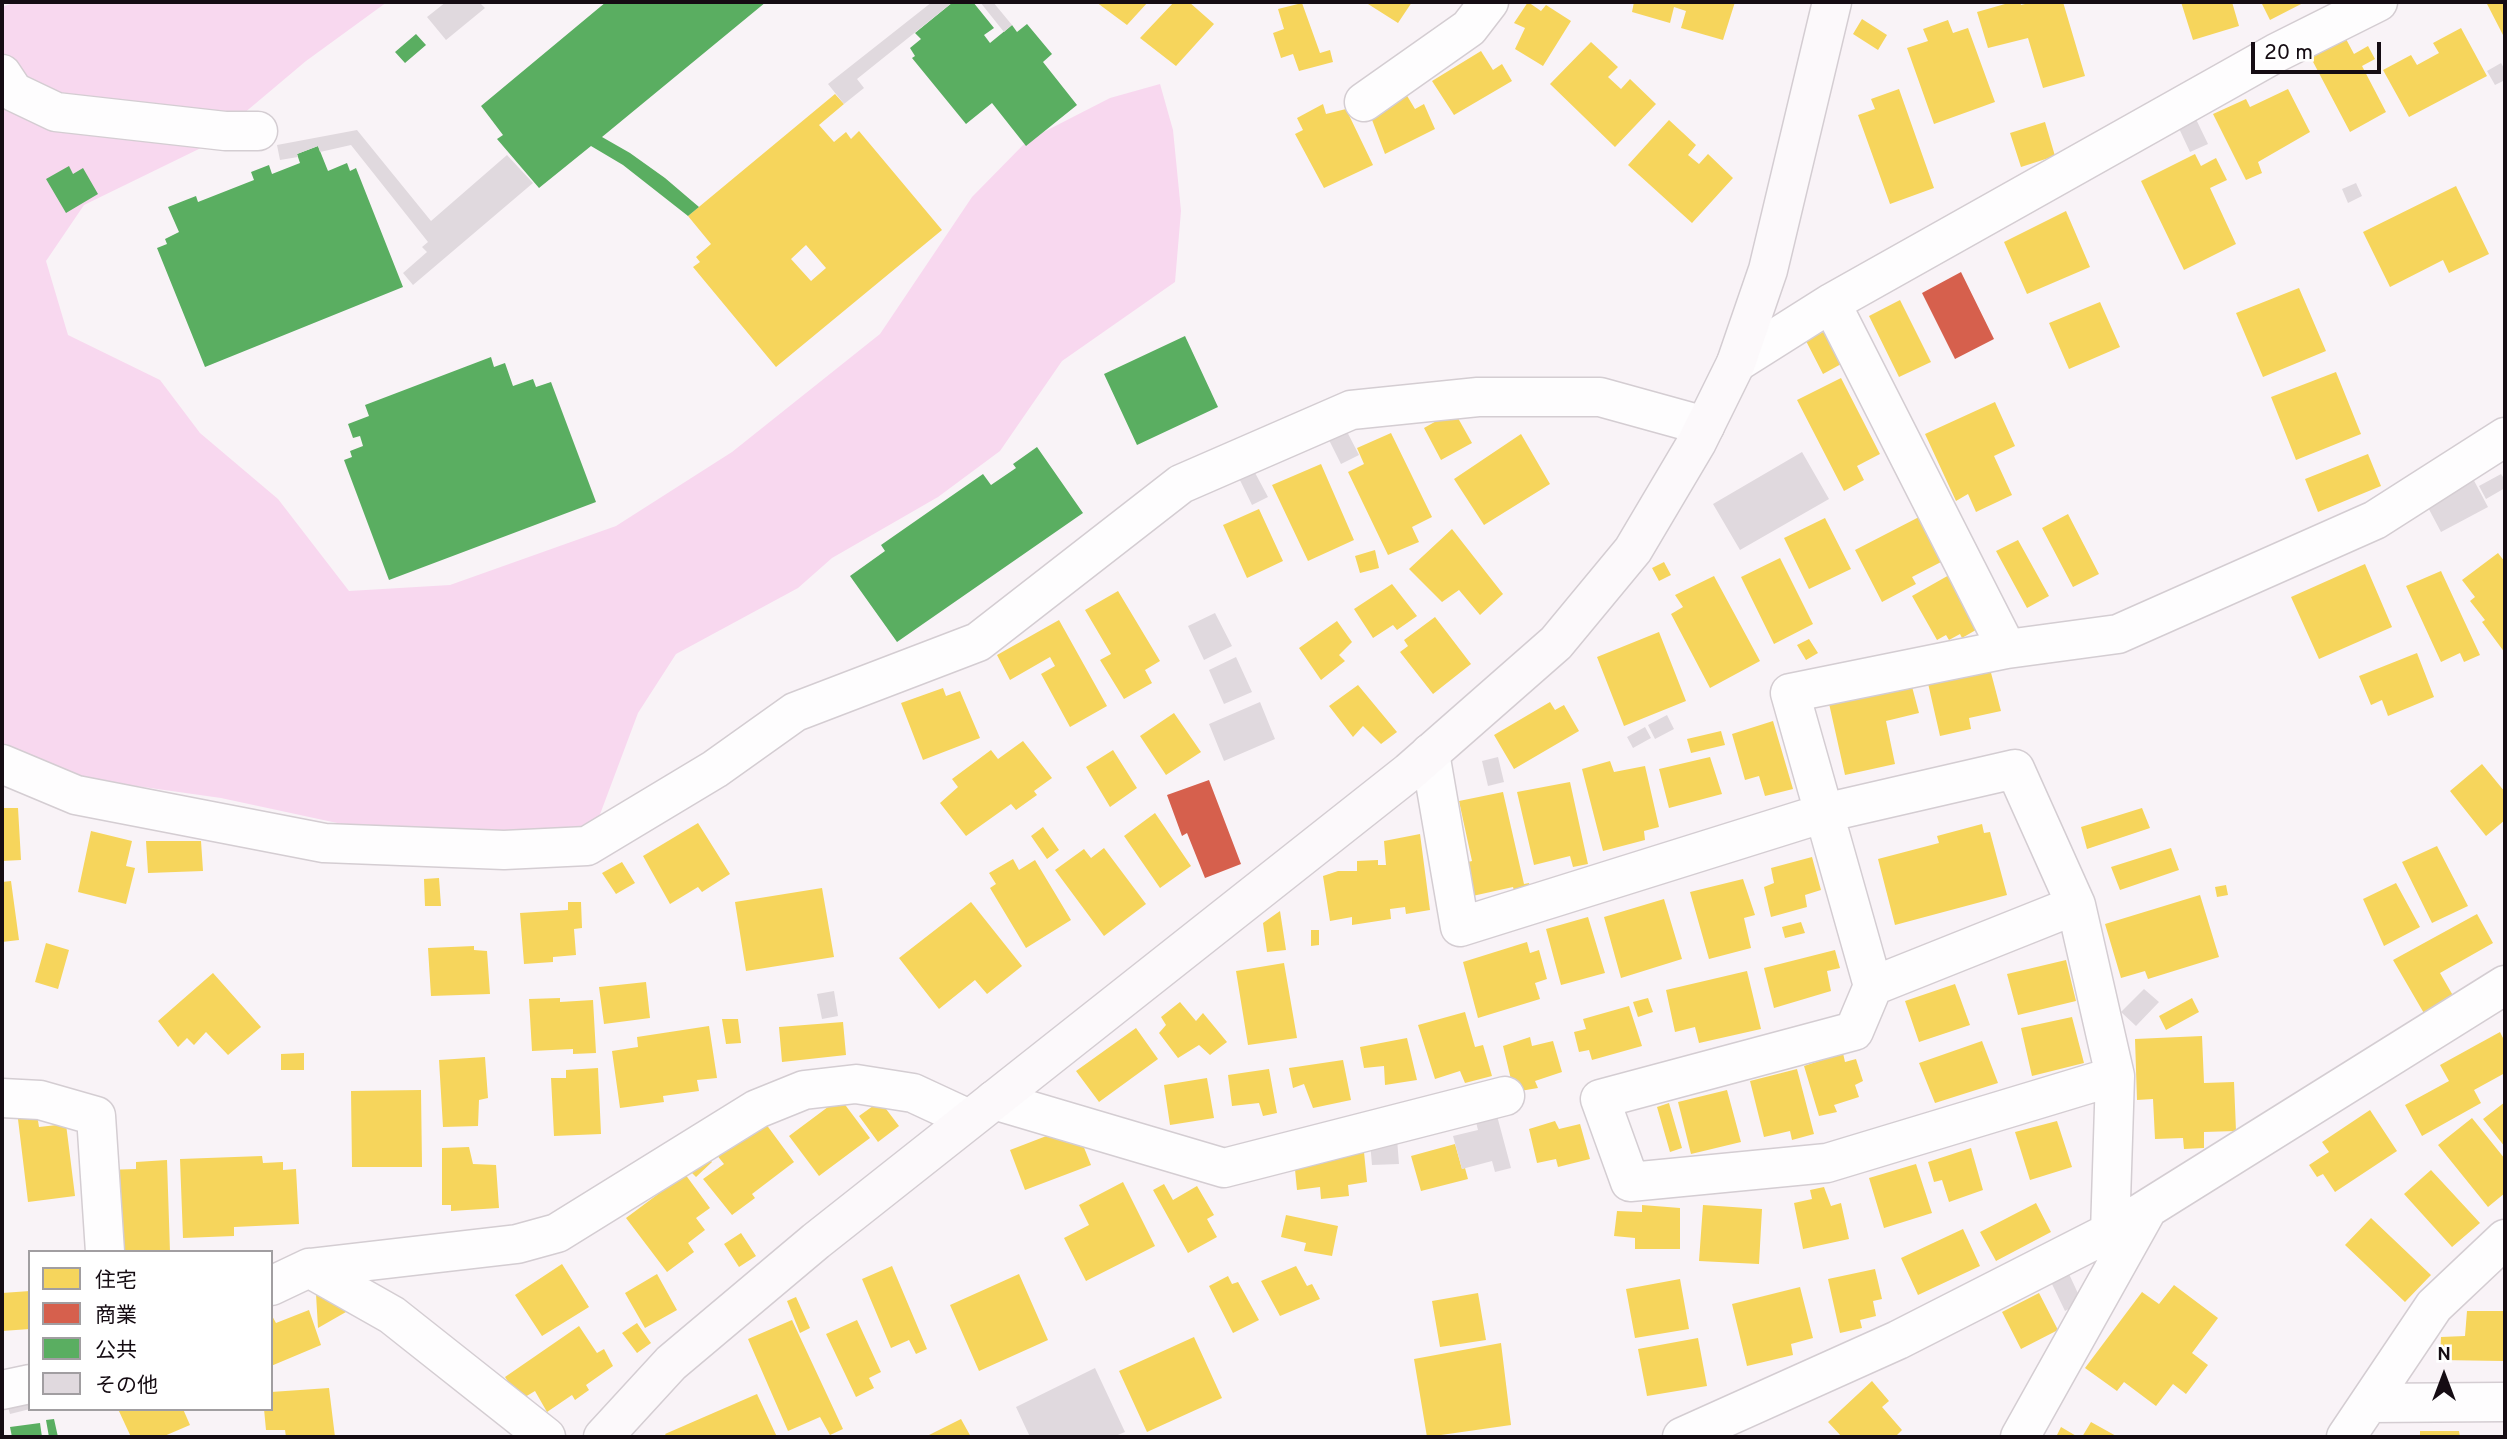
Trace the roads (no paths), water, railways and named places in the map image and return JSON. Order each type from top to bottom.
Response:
[{"type":"street","points":[[1364,102],[1469,28],[1489,2]]},
{"type":"street","points":[[603,1437],[671,1363],[816,1241],[1430,753],[1556,643],[1633,550],[1705,426],[1736,363],[1768,270],[1832,2]]},
{"type":"street","points":[[1736,363],[1831,303],[2276,53],[2378,2]]},
{"type":"street","points":[[2,74],[14,92],[56,112],[225,131],[258,131]]},
{"type":"street","points":[[1831,303],[2007,649]]},
{"type":"street","points":[[2,764],[76,795],[324,844],[504,850],[587,846],[715,769],[795,712],[978,642],[1181,484],[1351,410],[1478,397],[1600,397],[1705,426]]},
{"type":"street","points":[[2115,1076],[1827,1163],[1630,1182],[1600,1099],[1854,1031],[1873,986],[1790,693],[2007,649],[2118,634],[2375,520],[2505,437]]},
{"type":"street","points":[[1430,753],[1460,928],[1824,813],[2015,769],[2076,905],[2115,1076],[2110,1232]]},
{"type":"street","points":[[1873,986],[2076,905]]},
{"type":"street","points":[[1682,1437],[1898,1340],[2110,1232],[2505,985]]},
{"type":"street","points":[[273,1285],[309,1268],[517,1244],[557,1233],[757,1109],[804,1090],[856,1084],[913,1093],[1224,1168],[1505,1096]]},
{"type":"street","points":[[2,1098],[40,1100],[96,1116],[105,1250]]},
{"type":"street","points":[[2020,1437],[2148,1208]]},
{"type":"street","points":[[2346,1437],[2434,1306],[2505,1239]]},
{"type":"street","points":[[309,1268],[392,1315],[546,1437]]},
{"type":"street","points":[[2,1390],[28,1384]]},
{"type":"street","points":[[2369,1403],[2505,1402]]}]
